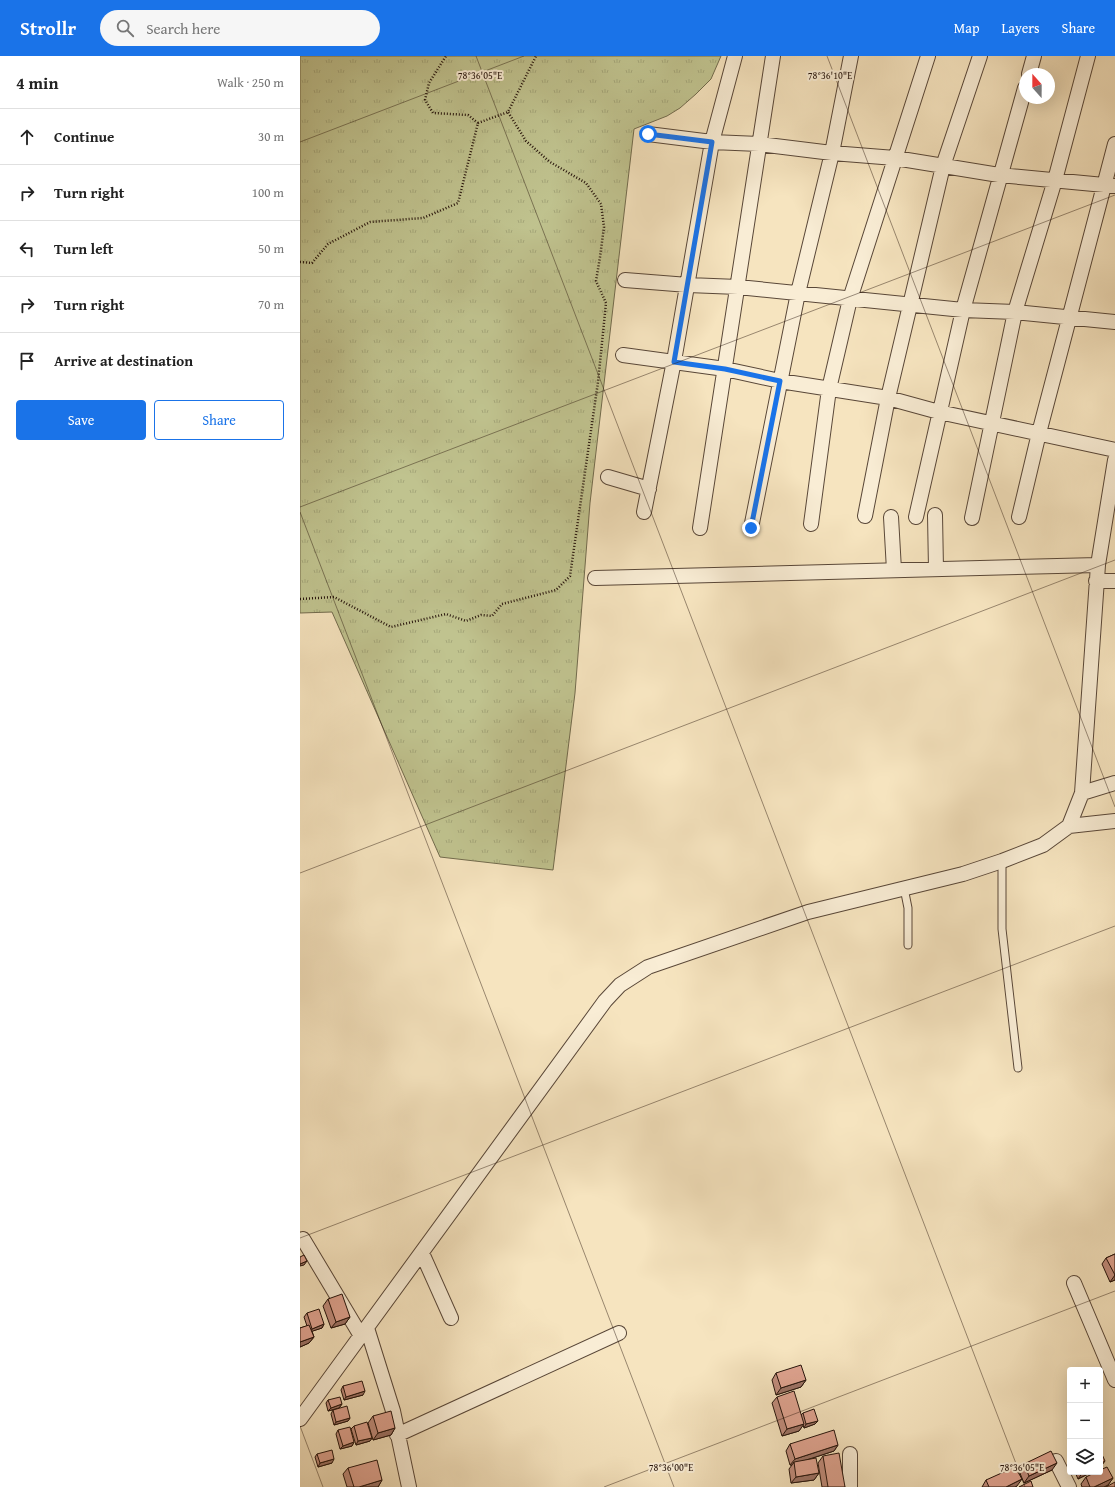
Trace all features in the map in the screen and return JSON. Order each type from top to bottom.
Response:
[{"type":"street","points":[[644,512],[674,362],[712,142],[734,56]]},
{"type":"street","points":[[700,528],[773,56]]},
{"type":"street","points":[[751,528],[798,293],[832,153],[851,56]]},
{"type":"street","points":[[811,524],[829,389],[850,298],[928,56]]},
{"type":"street","points":[[865,516],[888,398],[944,166],[980,56]]},
{"type":"street","points":[[1031,68],[1034,56]]},
{"type":"street","points":[[972,518],[1014,312],[1055,180],[1088,56]]},
{"type":"street","points":[[916,517],[963,310],[1020,104]]},
{"type":"street","points":[[648,134],[712,142],[760,144],[832,153],[896,158],[1000,175],[1109,185]]},
{"type":"street","points":[[1020,517],[1039,433],[1109,185],[1115,144]]},
{"type":"street","points":[[625,280],[738,287],[963,310],[1014,312],[1070,319],[1115,322]]},
{"type":"street","points":[[623,355],[725,369],[780,381],[888,398],[939,412],[1115,450]]},
{"type":"street","points":[[1070,826],[1082,793],[1096,581],[1098,565],[1109,531],[1115,460]]},
{"type":"street","points":[[608,477],[649,489]]},
{"type":"street","points":[[935,515],[936,569]]},
{"type":"street","points":[[891,517],[894,570]]},
{"type":"street","points":[[595,578],[1098,565]]},
{"type":"street","points":[[1096,581],[1115,581]]},
{"type":"street","points":[[1082,793],[1115,783]]},
{"type":"street","points":[[300,1419],[605,1000],[620,985],[648,967],[808,912],[963,874],[1043,845],[1070,826],[1115,821]]},
{"type":"street","points":[[303,1239],[364,1332],[392,1411],[409,1487]]},
{"type":"street","points":[[422,1253],[451,1318]]},
{"type":"street","points":[[1074,1283],[1115,1380]]},
{"type":"street","points":[[397,1435],[619,1333]]},
{"type":"street","points":[[850,1454],[850,1487]]},
{"type":"street","points":[[1056,1461],[1069,1487]]},
{"type":"lane","points":[[1002,861],[1002,929],[1018,1068]]},
{"type":"lane","points":[[904,888],[908,908],[908,945]]},
{"type":"path","points":[[446,56],[429,83],[425,100],[433,113],[468,115],[478,123]]},
{"type":"path","points":[[478,123],[508,112],[536,56]]},
{"type":"path","points":[[300,599],[334,597],[391,627],[446,614],[466,621],[481,615],[492,616],[502,604],[556,590],[570,576],[598,382],[606,303],[596,281],[604,227],[601,204],[586,183],[550,162],[526,141],[508,112]]},
{"type":"path","points":[[300,262],[312,263],[328,244],[370,222],[423,218],[458,204],[478,123]]},
{"type":"green space","points":[[300,56],[721,56],[711,79],[680,108],[667,116],[634,129],[590,503],[575,693],[553,870],[440,857],[332,612],[300,613]]},
{"type":"building","points":[[1115,1254],[1115,1275],[1106,1258]]},
{"type":"building","points":[[304,1255],[307,1261],[300,1264],[300,1257]]},
{"type":"building","points":[[342,1294],[350,1317],[336,1322],[328,1299]]},
{"type":"building","points":[[319,1309],[324,1324],[312,1329],[307,1313]]},
{"type":"building","points":[[309,1325],[314,1337],[300,1342],[300,1328]]},
{"type":"building","points":[[801,1365],[806,1380],[781,1388],[776,1373]]},
{"type":"building","points":[[362,1381],[365,1391],[346,1397],[343,1386]]},
{"type":"building","points":[[794,1391],[804,1424],[787,1429],[777,1397]]},
{"type":"building","points":[[340,1397],[342,1404],[331,1408],[328,1400]]},
{"type":"building","points":[[347,1406],[350,1418],[336,1422],[333,1410]]},
{"type":"building","points":[[814,1409],[818,1421],[806,1424],[803,1413]]},
{"type":"building","points":[[391,1411],[395,1428],[378,1433],[373,1416]]},
{"type":"building","points":[[367,1422],[372,1438],[358,1441],[354,1426]]},
{"type":"building","points":[[350,1427],[354,1442],[343,1446],[338,1430]]},
{"type":"building","points":[[834,1430],[838,1445],[795,1459],[790,1444]]},
{"type":"building","points":[[332,1450],[334,1459],[320,1463],[317,1454]]},
{"type":"building","points":[[1051,1451],[1057,1463],[1029,1476],[1024,1464]]},
{"type":"building","points":[[839,1453],[845,1487],[828,1487],[823,1456]]},
{"type":"building","points":[[816,1458],[819,1473],[796,1477],[794,1462]]},
{"type":"building","points":[[377,1460],[382,1480],[359,1487],[354,1487],[348,1468]]},
{"type":"building","points":[[1015,1467],[1022,1479],[1006,1487],[989,1487],[986,1480]]},
{"type":"building","points":[[1107,1467],[1113,1478],[1094,1487],[1090,1487],[1086,1477],[1090,1475],[1103,1475],[1103,1469]]},
{"type":"building","points":[[1031,1481],[1033,1487],[1019,1487]]},
{"type":"building","points":[[1115,1482],[1115,1487],[1106,1487]]},
{"type":"route","points":[[648,134],[712,142],[674,362],[725,369],[780,381],[751,528]]}]
